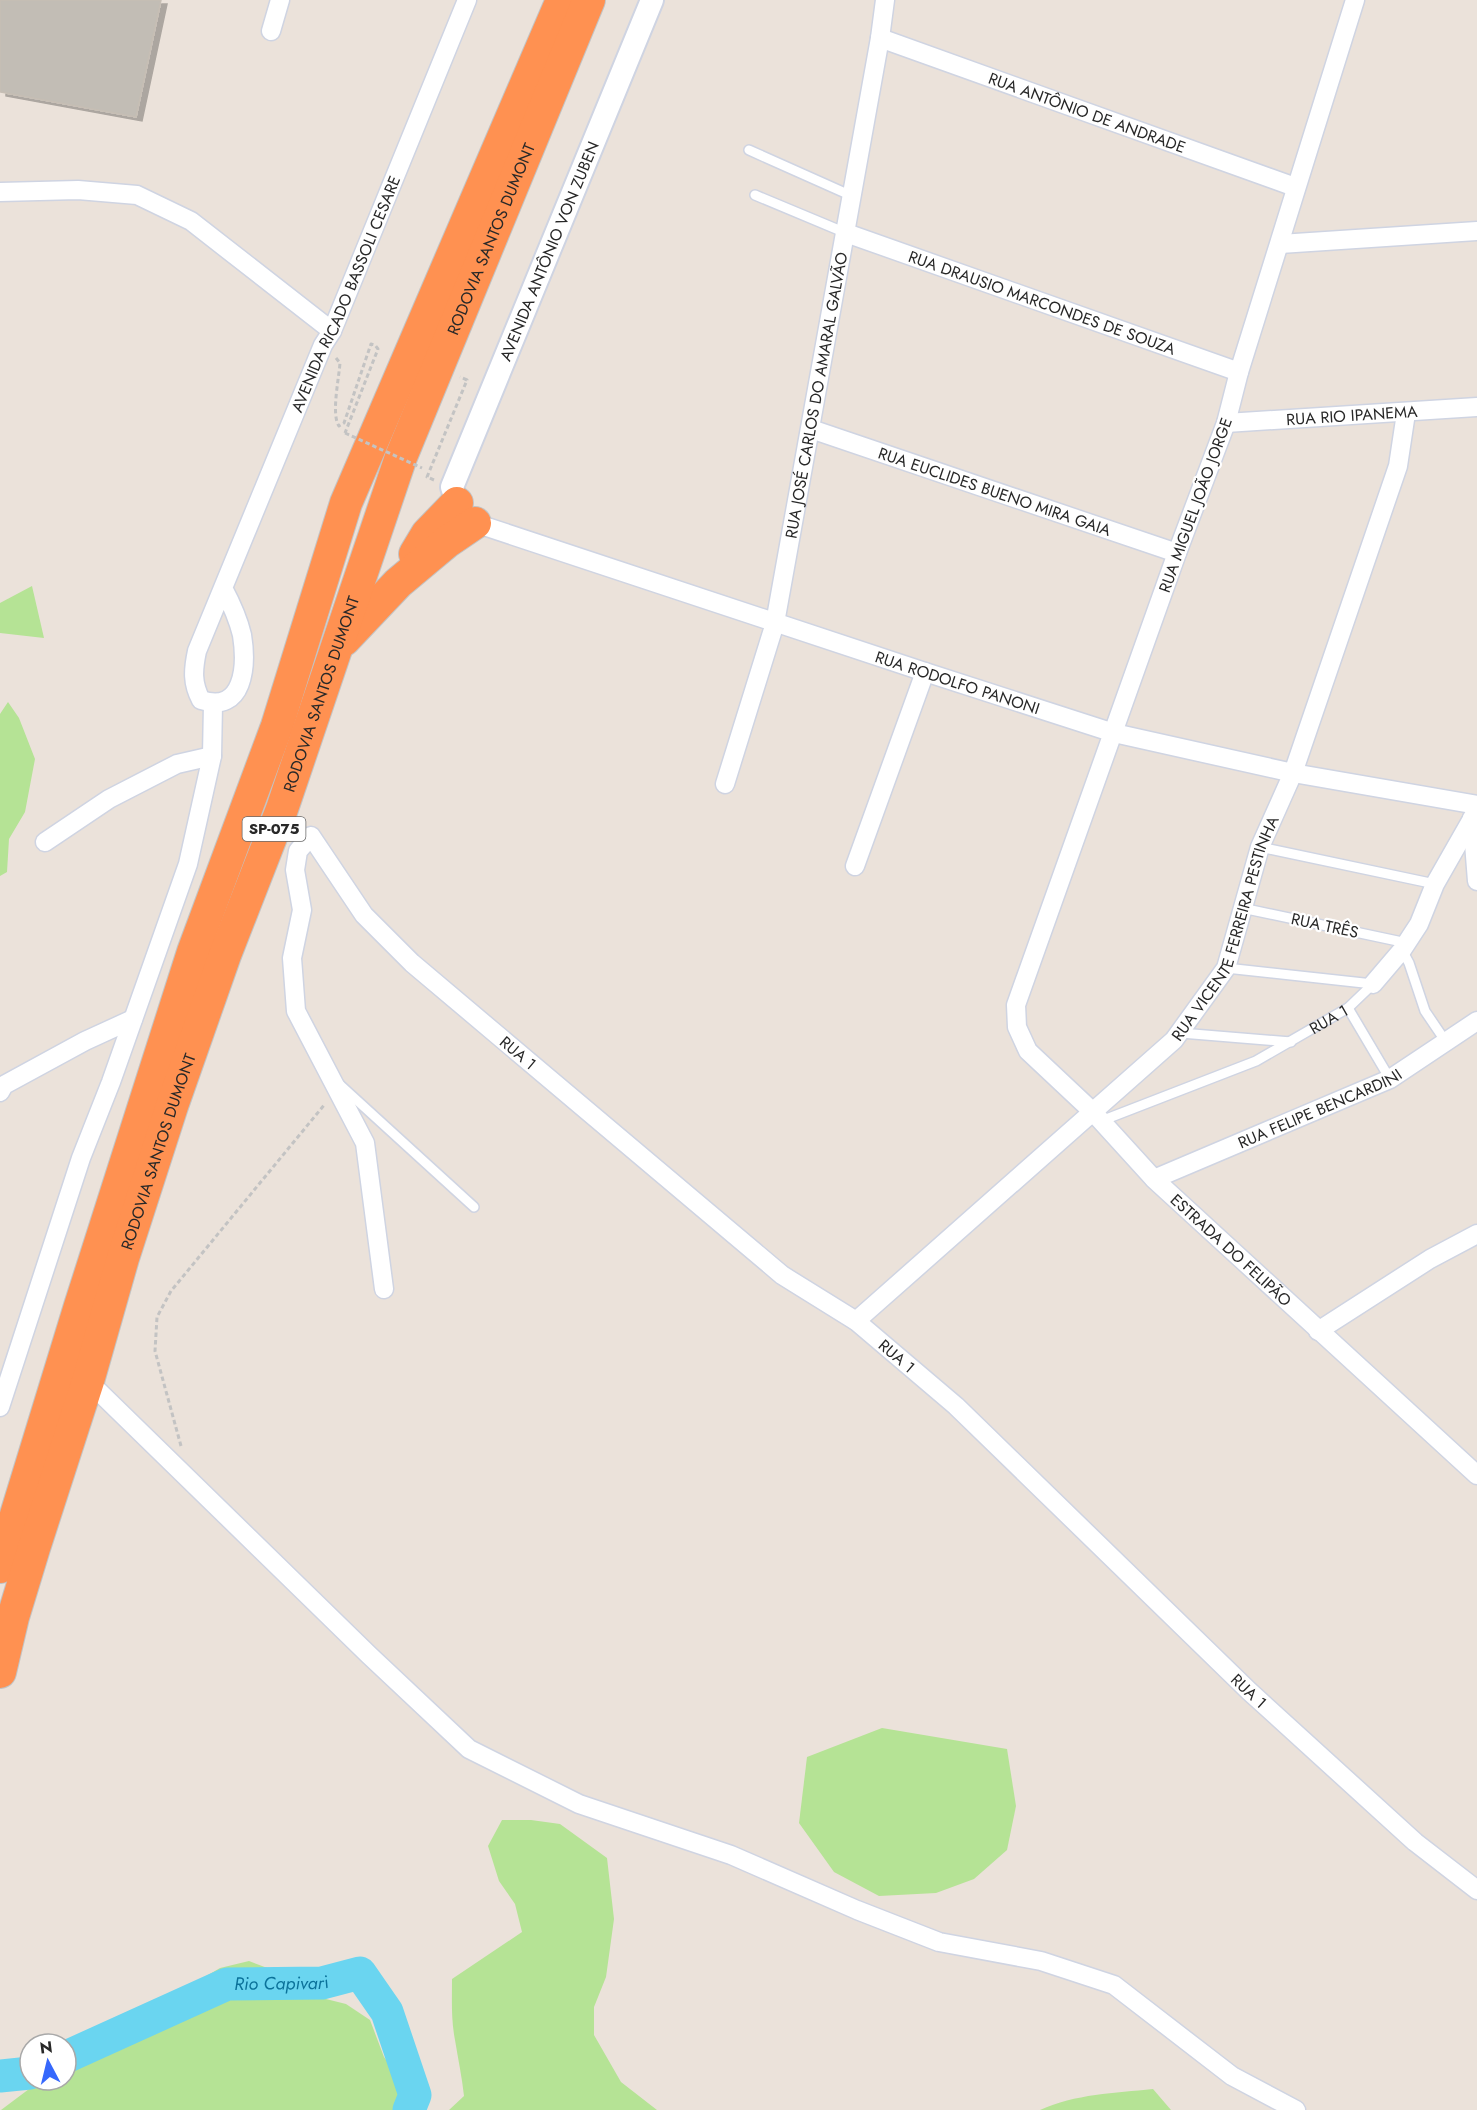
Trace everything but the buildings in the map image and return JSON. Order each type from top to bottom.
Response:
[{"type":"highway","name":"RODOVIA SANTOS DUMONT","points":[[0,1567],[189,964],[277,726],[346,503],[362,460],[562,0]]},
{"type":"highway","name":"RODOVIA SANTOS DUMONT","points":[[0,1672],[13,1617],[88,1381],[123,1258],[172,1106],[225,955],[282,809],[401,457],[589,0]]},
{"type":"highway","points":[[335,650],[398,583],[427,534],[461,504]]},
{"type":"street","points":[[271,31],[280,0]]},
{"type":"street","name":"AVENIDA RICADO BASSOLI CESARE","points":[[213,704],[201,700],[195,689],[192,670],[197,651],[467,0]]},
{"type":"street","name":"AVENIDA ANTÔNIO VON ZUBEN","points":[[461,504],[652,0]]},
{"type":"street","name":"RUA JOSÉ CARLOS DO AMARAL GALVÃO","points":[[725,784],[776,623],[885,0]]},
{"type":"street","name":"RUA MIGUEL JOÃO JORGE","points":[[1016,1005],[1177,553],[1226,423],[1239,372],[1280,244],[1351,1]]},
{"type":"street","name":"RUA ANTÔNIO DE ANDRADE","points":[[880,38],[1295,187]]},
{"type":"street","points":[[0,192],[78,190],[137,195],[191,220],[328,338]]},
{"type":"street","points":[[1280,244],[1477,231]]},
{"type":"street","name":"RUA DRAUSIO MARCONDES DE SOUZA","points":[[846,233],[1239,372]]},
{"type":"street","name":"RUA RIO IPANEMA","points":[[1226,423],[1477,407]]},
{"type":"street","name":"RUA VICENTE FERREIRA PESTINHA","points":[[856,1321],[1097,1117],[1181,1033],[1226,969],[1260,847],[1293,773],[1398,466],[1406,413]]},
{"type":"street","name":"RUA EUCLIDES BUENO MIRA GAIA","points":[[811,429],[1177,553]]},
{"type":"street","name":"RUA RODOLFO PANONI","points":[[461,504],[776,623],[1114,733],[1475,810]]},
{"type":"street","points":[[0,1407],[81,1158],[111,1082],[188,864],[212,756],[213,704],[224,702],[235,694],[244,662],[242,635],[234,609],[224,588]]},
{"type":"street","points":[[855,866],[925,672]]},
{"type":"street","points":[[45,842],[109,798],[177,764],[212,756]]},
{"type":"street","points":[[1475,810],[1477,882]]},
{"type":"street","name":"RUA 1","points":[[1373,984],[1405,946],[1419,924],[1435,884],[1475,810]]},
{"type":"street","name":"RUA 1","points":[[333,1082],[296,1011],[292,958],[302,910],[296,870],[298,851],[311,836],[364,915],[412,963],[782,1275],[856,1321],[956,1406],[1284,1723],[1415,1842],[1477,1890]]},
{"type":"street","name":"ESTRADA DO FELIPÃO","points":[[1016,1005],[1017,1028],[1028,1051],[1097,1117],[1154,1179],[1477,1475]]},
{"type":"street","points":[[0,1092],[4,1085],[85,1041],[133,1019]]},
{"type":"street","name":"RUA FELIPE BENCARDINI","points":[[1154,1179],[1390,1079],[1477,1021]]},
{"type":"street","points":[[333,1082],[364,1143],[384,1289]]},
{"type":"street","points":[[1318,1331],[1430,1259],[1477,1234]]},
{"type":"street","points":[[88,1381],[369,1655],[469,1749],[579,1804],[731,1855],[857,1910],[939,1942],[1041,1961],[1114,1985],[1232,2076],[1296,2110]]},
{"type":"lane","points":[[749,150],[852,196]]},
{"type":"lane","points":[[755,195],[846,233]]},
{"type":"lane","points":[[1260,847],[1435,884]]},
{"type":"lane","name":"RUA TRÊS","points":[[1242,908],[1405,946]]},
{"type":"lane","points":[[1405,946],[1425,1011],[1446,1041]]},
{"type":"lane","points":[[1226,969],[1373,984]]},
{"type":"lane","name":"RUA 1","points":[[1097,1117],[1256,1061],[1348,1008],[1373,984]]},
{"type":"lane","points":[[1348,1008],[1390,1079]]},
{"type":"lane","points":[[1181,1033],[1291,1042]]},
{"type":"lane","points":[[333,1082],[474,1207]]},
{"type":"path","points":[[328,338],[340,363],[335,414],[339,426],[344,423],[371,344],[375,345],[378,350],[345,433],[422,468]]},
{"type":"path","points":[[460,377],[467,380],[427,477],[461,504]]},
{"type":"path","points":[[182,1448],[155,1351],[157,1317],[171,1290],[333,1082]]},
{"type":"green space","points":[[32,586],[44,638],[0,633],[0,603]]},
{"type":"green space","points":[[8,702],[19,718],[35,759],[25,812],[9,839],[7,872],[0,876],[0,714]]},
{"type":"green space","points":[[882,1728],[1007,1749],[1016,1806],[1007,1850],[974,1879],[936,1893],[879,1896],[834,1872],[799,1823],[807,1757]]},
{"type":"green space","points":[[502,1820],[531,1820],[560,1824],[607,1858],[614,1919],[606,1977],[594,2007],[594,2035],[621,2082],[657,2110],[449,2110],[464,2096],[453,2025],[452,1979],[522,1932],[515,1904],[499,1881],[488,1846]]},
{"type":"green space","points":[[249,1961],[278,1972],[306,1994],[346,2004],[370,2020],[384,2057],[418,2104],[427,2110],[1,2110],[25,2092],[78,2092],[78,2051],[220,1968]]},
{"type":"green space","points":[[1153,2089],[1171,2110],[1040,2110],[1081,2097]]},
{"type":"waterway","name":"Rio Capivari","points":[[78,2052],[227,1984],[322,1983],[360,1973],[387,2012],[415,2095],[409,2110]]},
{"type":"waterway","name":"Rio Capivari","points":[[0,2076],[18,2074]]}]
